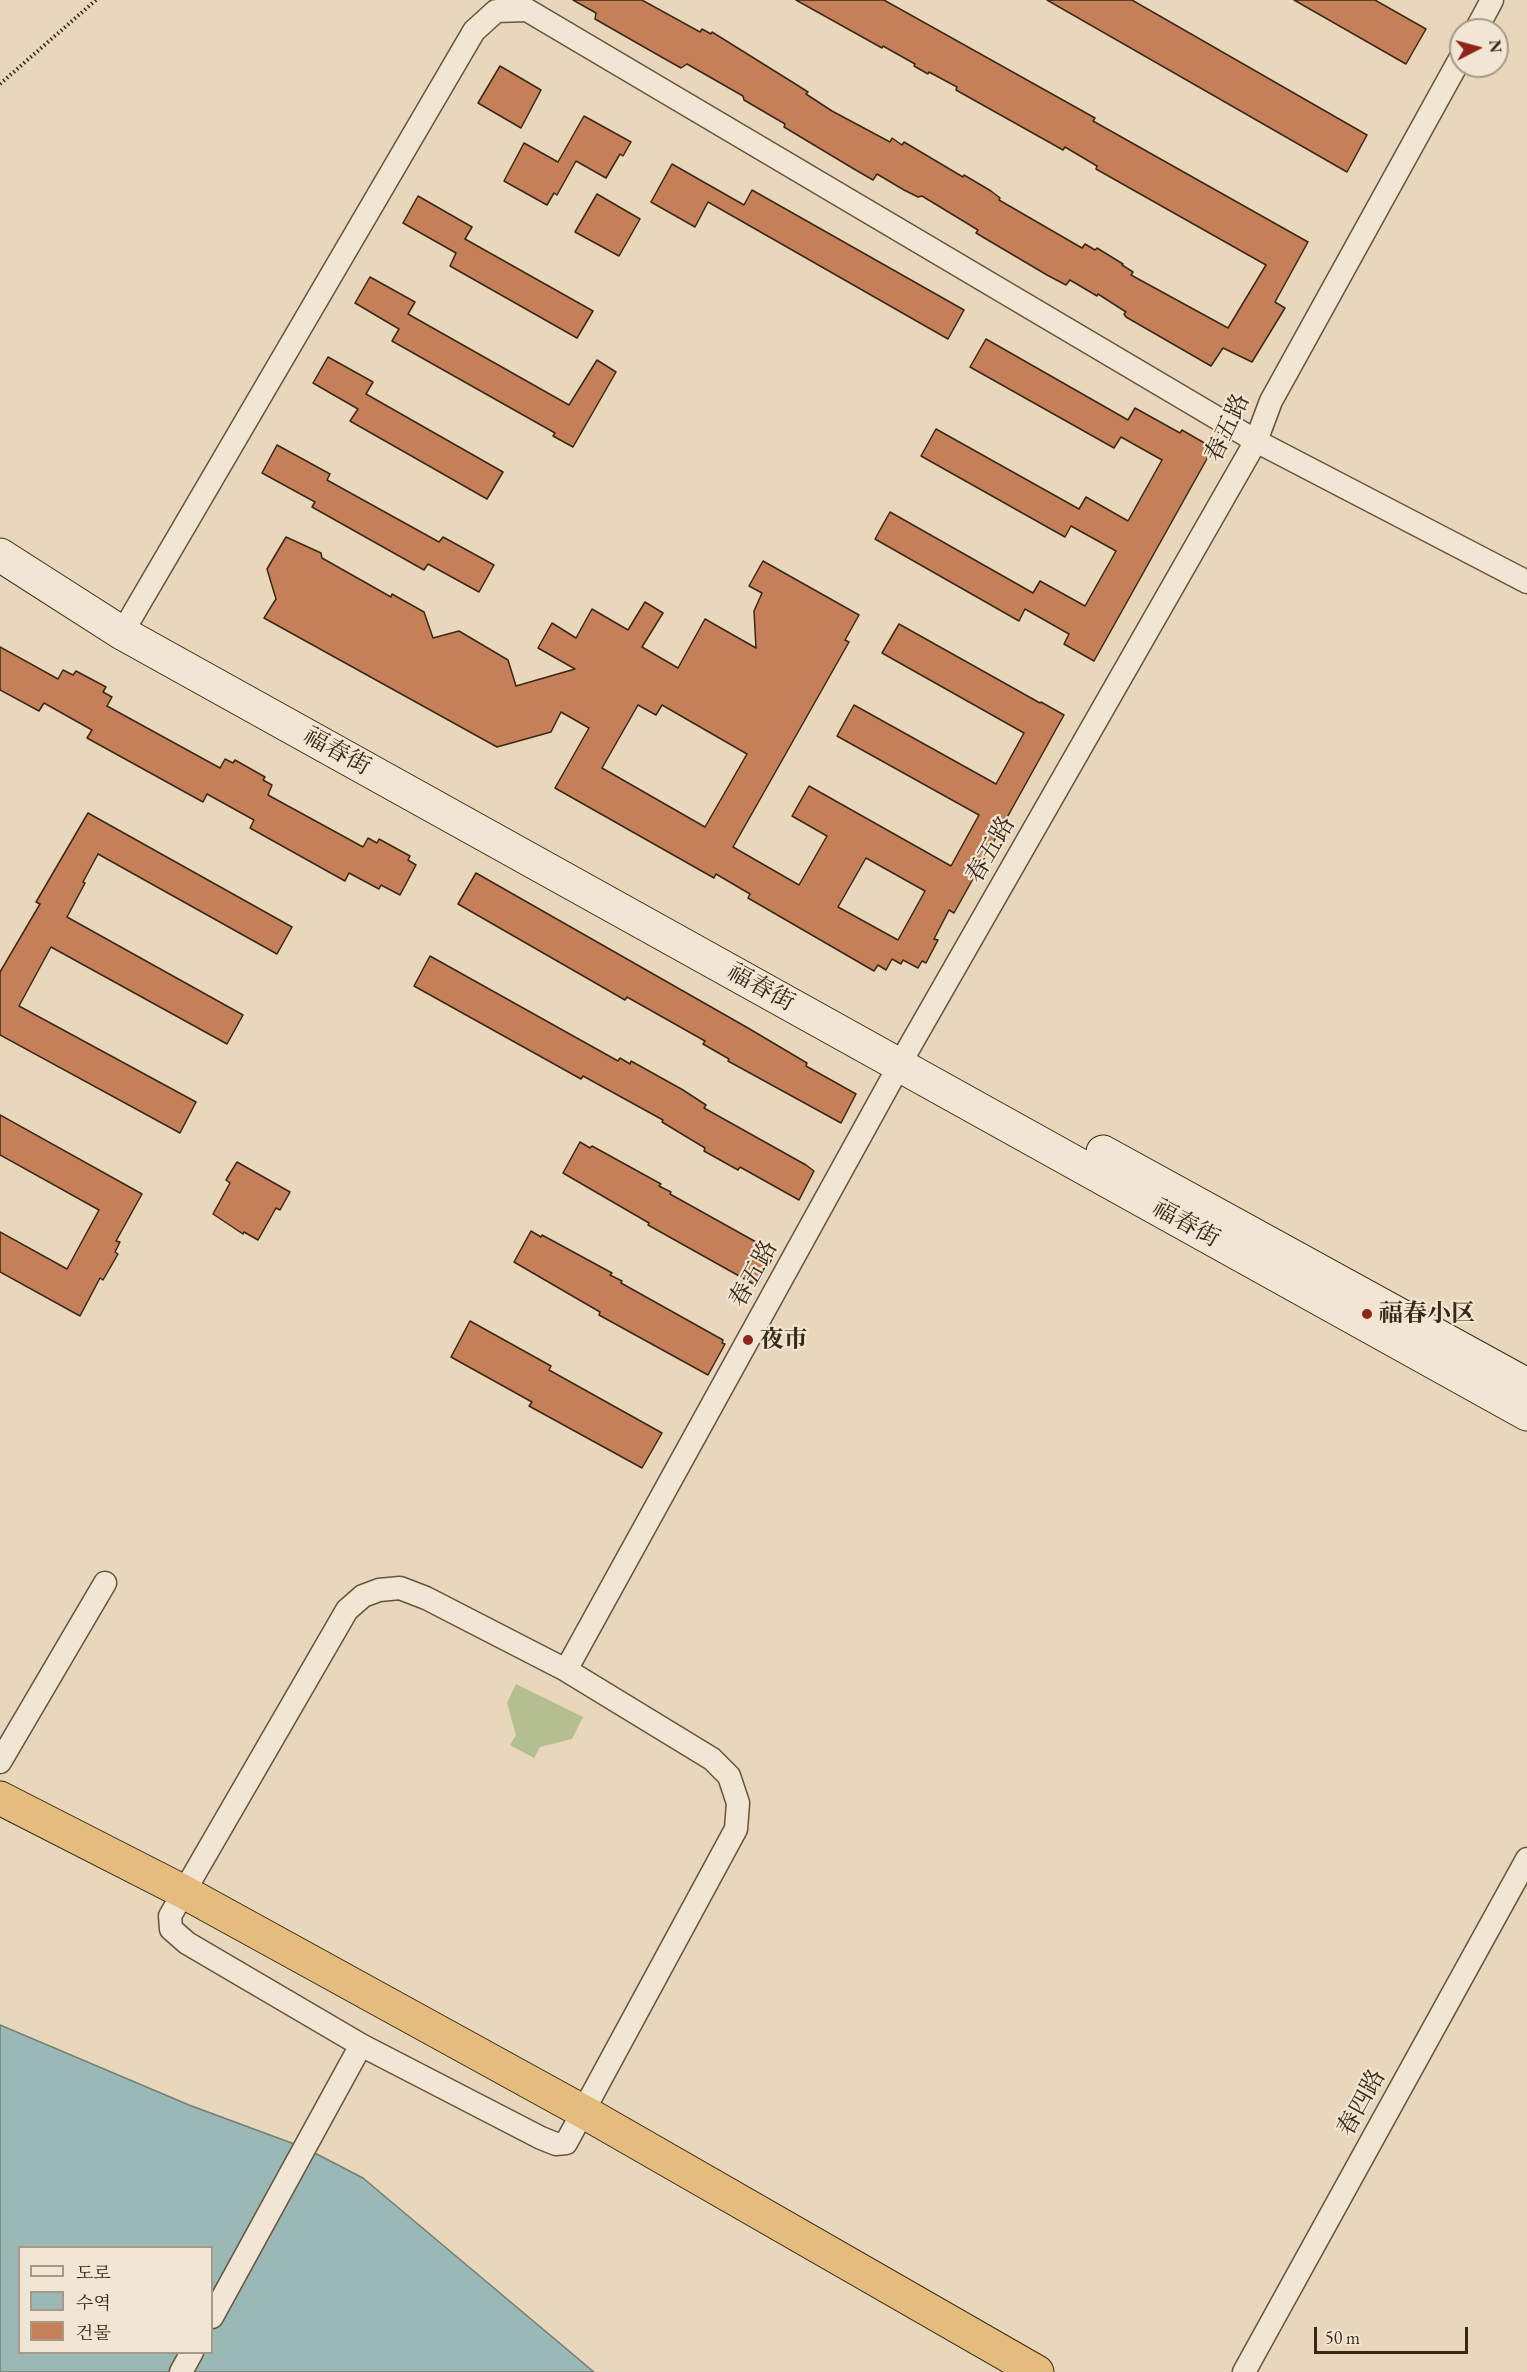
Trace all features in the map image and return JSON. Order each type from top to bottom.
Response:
[{"type":"highway","points":[[0,1798],[184,1892],[584,2112],[1037,2372]]},
{"type":"main road","name":"福春街","points":[[0,533],[127,625]]},
{"type":"main road","name":"福春街","points":[[0,555],[905,1056],[1527,1414]]},
{"type":"main road","name":"福春街","points":[[905,1056],[1527,1385]]},
{"type":"street","points":[[1482,18],[1492,0]]},
{"type":"street","points":[[127,625],[474,31],[496,11],[529,5],[1256,441],[1527,582]]},
{"type":"street","name":"春五路","points":[[566,1670],[905,1056],[1256,441],[1271,401],[1449,78]]},
{"type":"street","points":[[0,1762],[105,1583]]},
{"type":"street","points":[[400,1588],[426,1598],[566,1670],[712,1759],[729,1776],[738,1803],[736,1828],[566,2143],[556,2144],[541,2138],[361,2045],[187,1943],[171,1929],[170,1916],[184,1892],[347,1610],[363,1596],[380,1590],[400,1588]]},
{"type":"street","name":"春四路","points":[[1244,2372],[1527,1859]]},
{"type":"street","points":[[213,2315],[361,2045]]},
{"type":"street","points":[[181,2372],[191,2354]]},
{"type":"path","points":[[0,84],[96,0]]},
{"type":"green space","points":[[516,1684],[583,1717],[572,1739],[540,1747],[534,1758],[510,1745],[516,1735],[507,1703]]},
{"type":"water","points":[[0,2025],[189,2105],[305,2148],[363,2178],[594,2372],[0,2372]]},
{"type":"building","points":[[573,0],[642,0],[700,32],[702,29],[711,34],[712,32],[808,92],[806,94],[832,111],[890,142],[892,138],[902,145],[904,142],[991,191],[1000,198],[999,200],[1082,248],[1085,244],[1095,250],[1097,248],[1123,264],[1133,272],[1131,275],[1228,328],[1266,265],[1096,169],[1097,166],[1065,147],[1063,150],[956,90],[957,87],[929,72],[928,74],[883,46],[882,48],[796,0],[884,0],[1095,118],[1093,121],[1308,242],[1275,302],[1285,308],[1252,362],[1223,348],[1211,366],[1126,317],[1124,314],[1126,312],[1098,294],[1097,296],[1070,280],[1066,285],[1047,275],[976,233],[978,230],[922,196],[918,197],[877,174],[873,180],[784,127],[785,124],[744,100],[743,96],[687,64],[681,68],[665,59],[595,19],[596,13]]},
{"type":"building","points":[[1047,0],[1132,0],[1367,135],[1347,172]]},
{"type":"building","points":[[1294,0],[1375,0],[1426,29],[1406,64]]},
{"type":"building","points":[[500,66],[541,90],[521,128],[478,103]]},
{"type":"building","points":[[584,116],[631,142],[623,156],[620,154],[606,178],[576,161],[557,195],[554,193],[547,205],[504,181],[524,143],[558,162]]},
{"type":"building","points":[[672,164],[744,205],[752,190],[964,310],[948,339],[708,202],[695,227],[651,202]]},
{"type":"building","points":[[597,194],[640,219],[619,256],[575,232]]},
{"type":"building","points":[[418,196],[472,227],[465,239],[593,311],[577,338],[450,266],[456,253],[403,223]]},
{"type":"building","points":[[370,277],[415,302],[408,314],[569,405],[597,360],[616,372],[573,447],[553,436],[555,433],[392,341],[399,329],[355,303]]},
{"type":"building","points":[[986,339],[1128,420],[1135,408],[1180,433],[1182,430],[1213,448],[1094,661],[1064,644],[1069,634],[1025,609],[1019,621],[875,539],[890,512],[1033,593],[1040,581],[1085,606],[1116,551],[1071,526],[1065,537],[921,456],[936,429],[1079,509],[1086,497],[1128,521],[1162,460],[1121,437],[1114,448],[970,367]]},
{"type":"building","points":[[328,357],[373,382],[366,394],[503,472],[487,499],[350,421],[358,409],[313,383]]},
{"type":"building","points":[[277,445],[330,474],[327,480],[439,542],[443,537],[494,565],[479,592],[428,564],[424,570],[312,507],[315,502],[262,473]]},
{"type":"building","points":[[286,537],[321,553],[322,558],[391,597],[392,594],[424,612],[433,638],[459,631],[508,660],[516,686],[575,669],[538,648],[552,623],[576,638],[592,609],[628,630],[645,602],[663,613],[642,647],[678,668],[705,619],[756,648],[754,611],[762,593],[749,586],[763,561],[859,615],[845,640],[849,642],[733,847],[799,885],[827,836],[792,816],[809,786],[951,866],[979,815],[837,736],[854,705],[996,784],[1024,733],[882,653],[899,624],[1064,715],[954,913],[949,910],[934,939],[938,940],[926,963],[922,961],[918,968],[903,960],[901,964],[892,959],[886,970],[878,965],[874,971],[748,898],[750,894],[716,874],[714,878],[555,788],[589,728],[561,712],[551,732],[497,747],[264,618],[276,599],[267,569]],"holes":[[[638,705],[656,715],[662,705],[747,754],[705,827],[602,768]],[[866,858],[925,891],[898,940],[838,907]]]},
{"type":"building","points":[[0,647],[58,679],[63,670],[73,675],[76,671],[106,687],[103,692],[112,697],[107,706],[220,768],[225,759],[233,763],[235,760],[265,777],[263,780],[272,785],[268,795],[363,847],[368,838],[377,843],[379,839],[410,856],[408,860],[416,865],[400,895],[381,885],[379,889],[349,873],[345,881],[250,828],[254,820],[207,794],[203,802],[87,738],[92,730],[44,703],[39,711],[0,690]]},
{"type":"building","points":[[88,813],[292,927],[277,954],[98,854],[67,917],[243,1015],[227,1044],[51,947],[19,1006],[196,1102],[180,1133],[0,1035],[0,972],[40,904],[36,902]]},
{"type":"building","points":[[476,873],[748,1028],[807,1063],[806,1066],[856,1094],[841,1123],[728,1061],[729,1059],[703,1044],[705,1041],[627,997],[625,1000],[458,904]]},
{"type":"building","points":[[430,956],[618,1061],[620,1058],[630,1064],[631,1061],[683,1090],[706,1105],[704,1108],[806,1165],[814,1171],[799,1200],[740,1167],[738,1170],[704,1151],[705,1148],[662,1122],[663,1120],[583,1076],[581,1079],[414,986]]},
{"type":"building","points":[[0,1115],[142,1194],[116,1241],[120,1242],[115,1252],[118,1254],[103,1280],[100,1278],[80,1316],[0,1272],[0,1232],[67,1269],[99,1210],[0,1155]]},
{"type":"building","points":[[580,1142],[590,1148],[592,1146],[661,1184],[659,1186],[671,1192],[670,1194],[765,1247],[763,1249],[774,1255],[757,1286],[648,1225],[649,1223],[563,1173]]},
{"type":"building","points":[[237,1162],[290,1192],[280,1210],[276,1208],[258,1240],[244,1232],[243,1234],[213,1214],[230,1183],[226,1180]]},
{"type":"building","points":[[531,1231],[612,1273],[610,1275],[622,1281],[621,1283],[723,1340],[722,1343],[725,1344],[708,1375],[599,1315],[600,1312],[514,1262]]},
{"type":"building","points":[[470,1321],[551,1366],[549,1370],[662,1433],[642,1468],[529,1406],[532,1402],[451,1357]]},
{"type":"place","name":"福春小区","points":[[1367,1314]]},
{"type":"place","name":"夜市","points":[[748,1340]]}]
